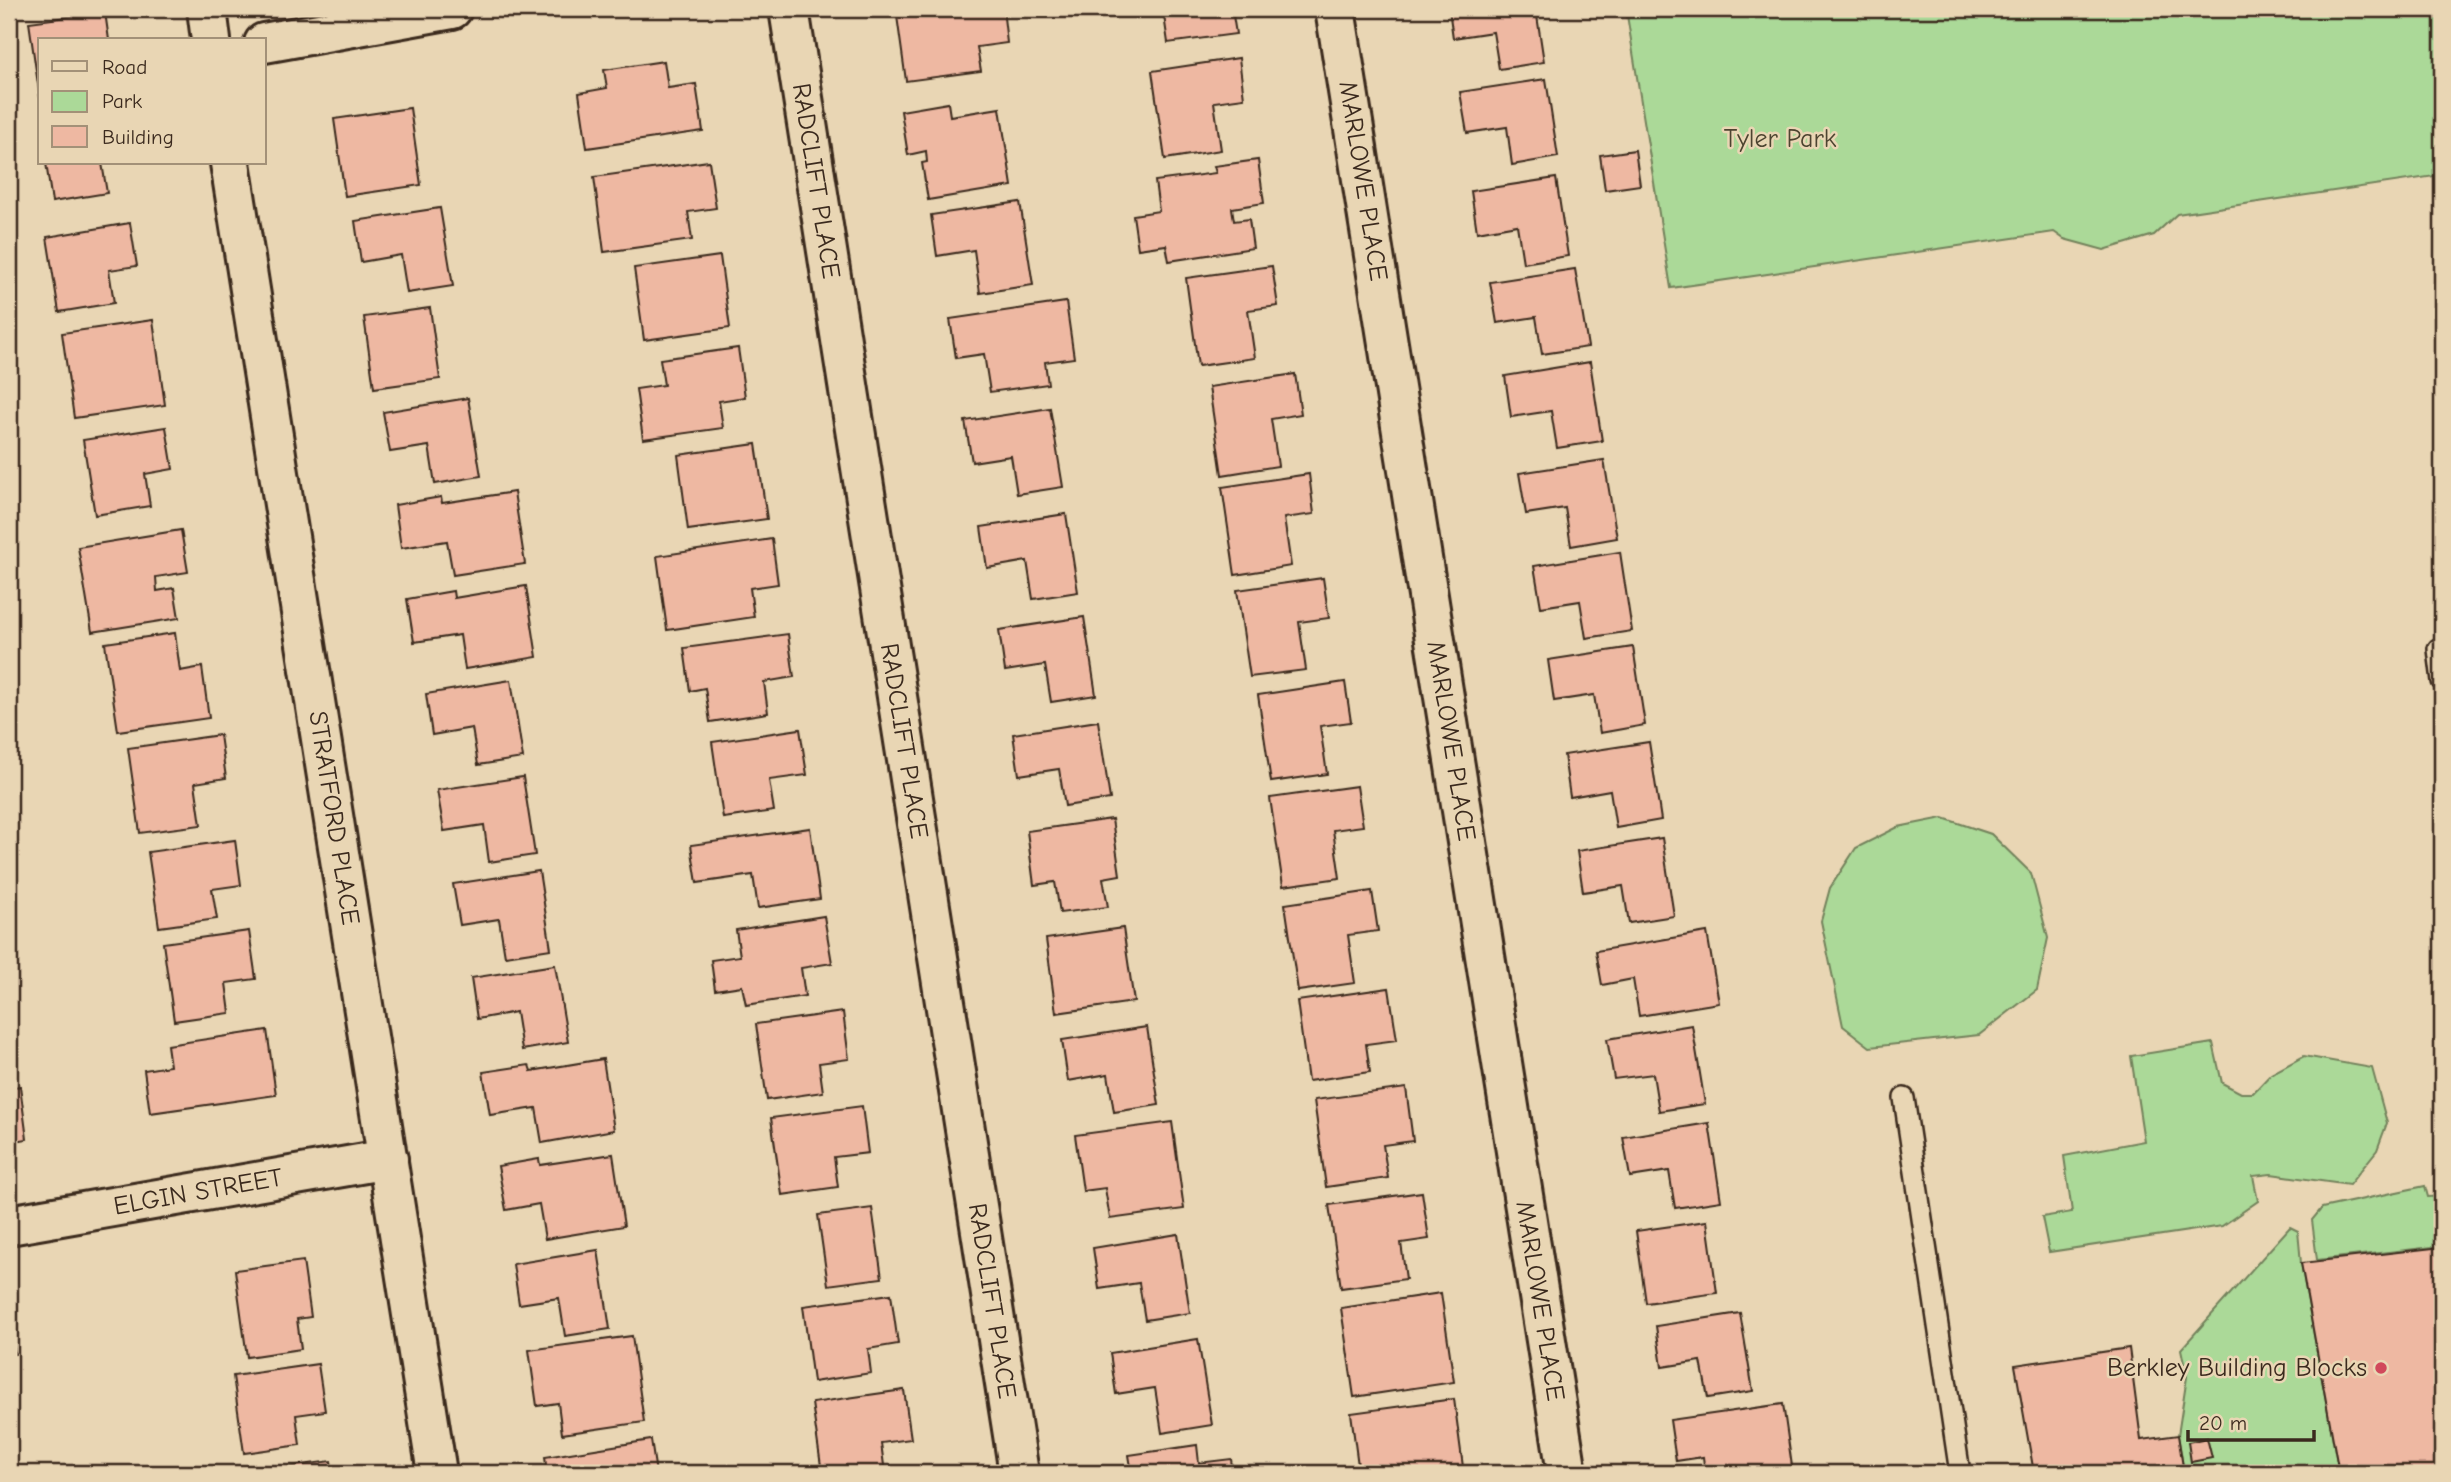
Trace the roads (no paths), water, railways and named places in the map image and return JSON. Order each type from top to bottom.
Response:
[{"type":"street","points":[[207,9],[211,38]]},
{"type":"street","points":[[266,43],[452,9]]},
{"type":"street","name":"RADCLIFT PLACE","points":[[789,9],[1019,1473]]},
{"type":"street","name":"MARLOWE PLACE","points":[[1335,9],[1567,1473]]},
{"type":"street","name":"STRATFORD PLACE","points":[[230,164],[437,1473]]},
{"type":"street","name":"ELGIN STREET","points":[[9,1225],[388,1159]]},
{"type":"lane","points":[[2438,649],[2442,681]]},
{"type":"lane","points":[[1904,1098],[1960,1473]]},
{"type":"place","name":"Berkley Building Blocks","points":[[2381,1368]]},
{"type":"park label","name":"Tyler Park","points":[[1780,139]]}]
